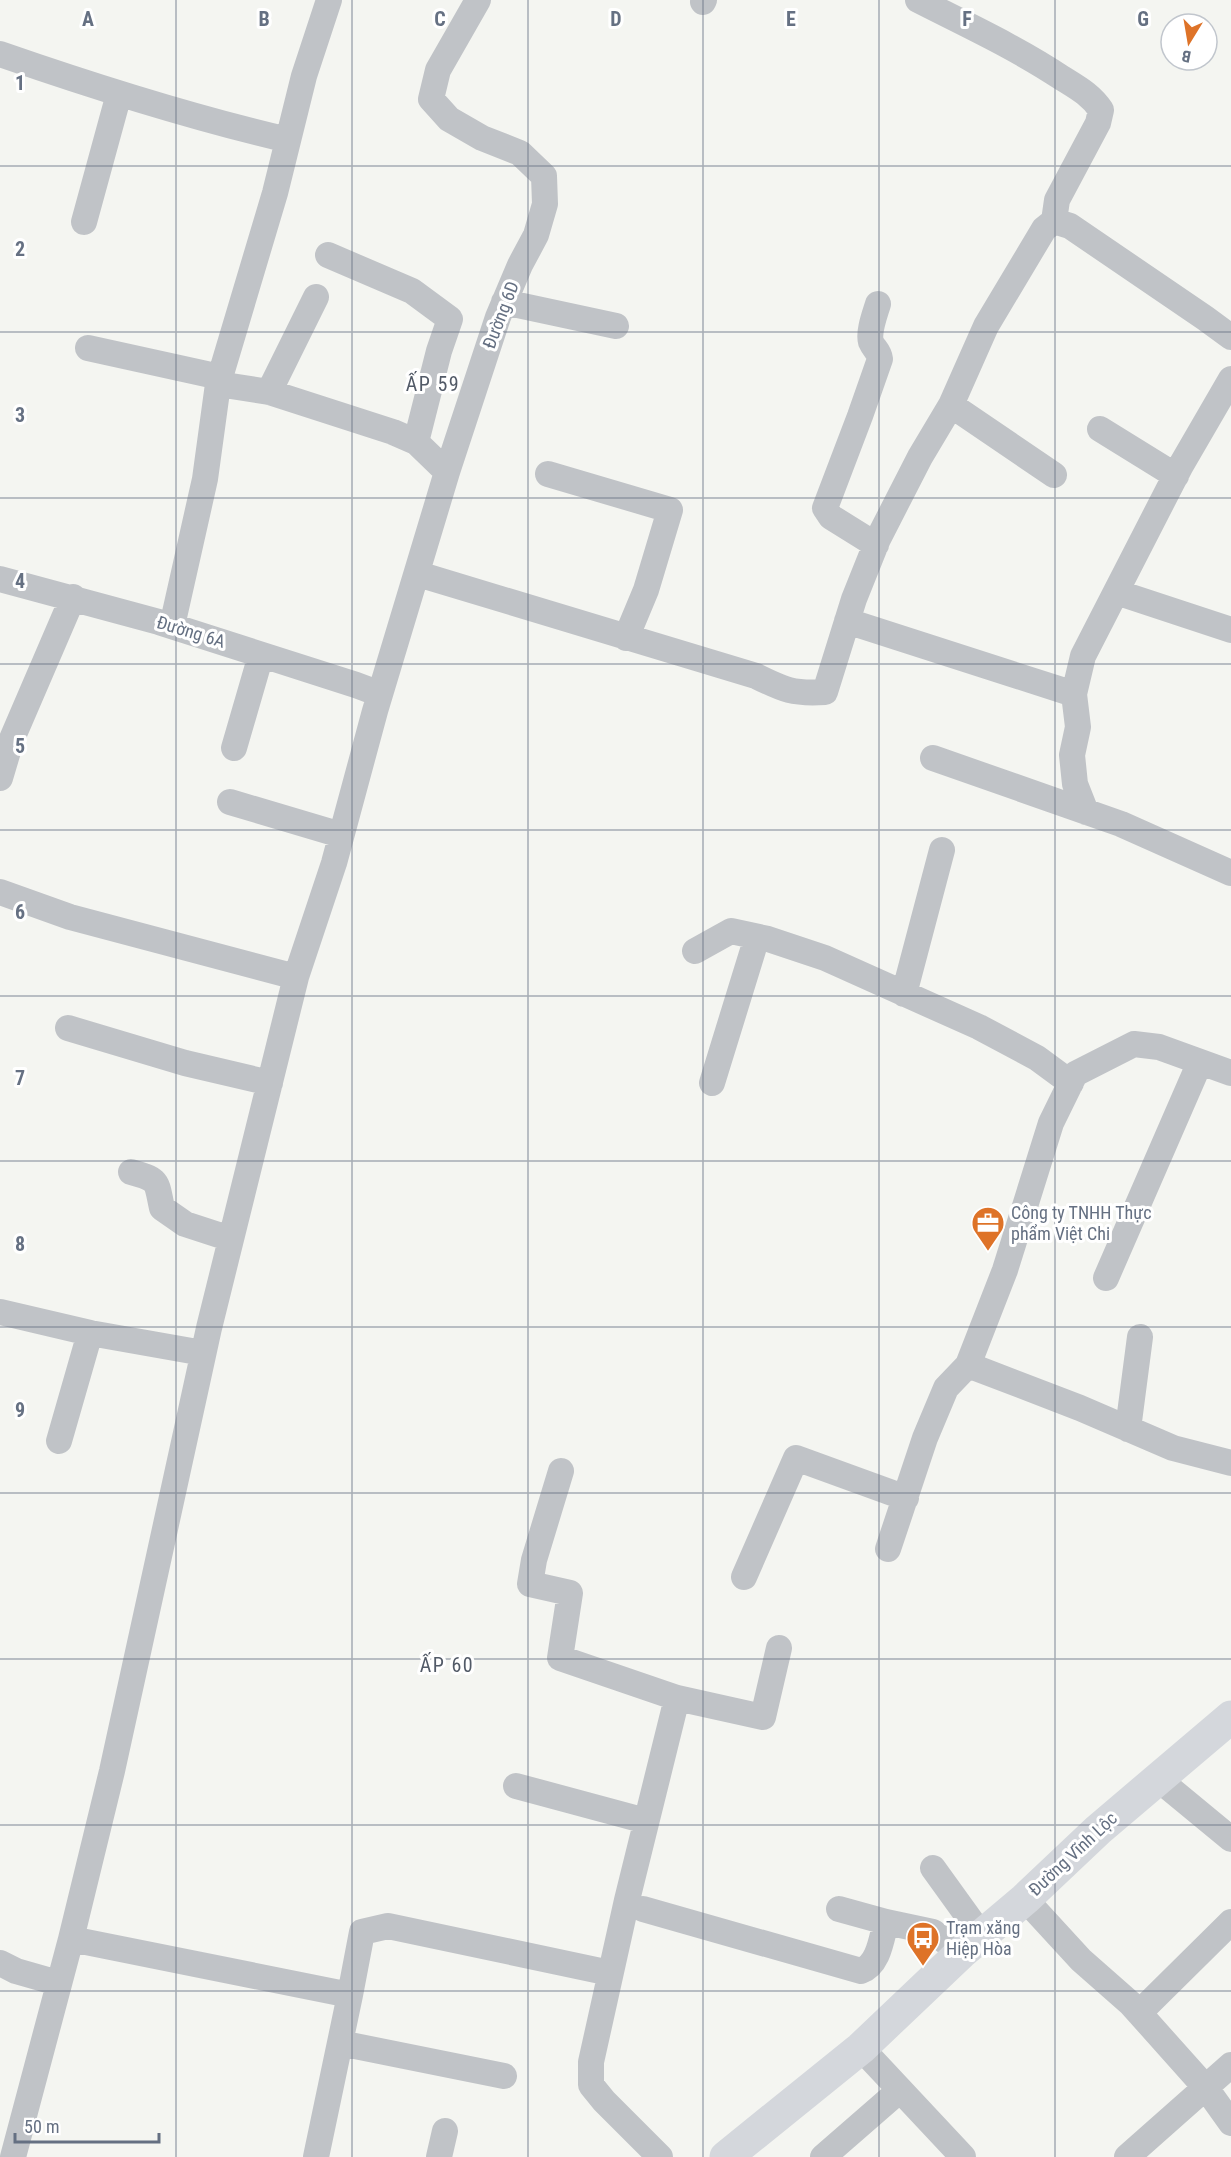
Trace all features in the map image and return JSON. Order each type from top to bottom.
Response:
[{"type":"main road","name":"Đường Vĩnh Lộc","points":[[726,2157],[861,2048],[971,1944],[1025,1899],[1098,1830],[1231,1717]]},
{"type":"street","points":[[172,626],[205,479],[219,381],[275,193],[304,75],[329,0]]},
{"type":"street","name":"Đường 6D","points":[[13,2157],[112,1771],[203,1353],[296,977],[341,835],[380,694],[447,472],[504,302],[536,235],[544,204],[544,176],[520,153],[482,138],[449,119],[431,99],[438,70],[478,0]]},
{"type":"street","points":[[417,574],[756,676],[800,694],[825,692],[847,621],[876,544],[920,457],[951,405],[986,326],[1044,229],[1054,221],[1058,200],[1098,123],[1101,110],[1092,97],[1046,67],[993,37],[918,0]]},
{"type":"street","points":[[0,54],[118,94],[288,140]]},
{"type":"street","points":[[84,222],[118,94]]},
{"type":"street","points":[[1054,221],[1070,226],[1231,338]]},
{"type":"street","points":[[328,255],[412,291],[450,319],[439,351],[416,442]]},
{"type":"street","points":[[270,392],[316,297]]},
{"type":"street","points":[[504,302],[616,326]]},
{"type":"street","points":[[876,544],[828,514],[825,508],[880,359],[878,351],[871,342],[878,304]]},
{"type":"street","points":[[88,348],[270,392],[393,432],[416,442],[447,472]]},
{"type":"street","points":[[1086,812],[1075,784],[1072,755],[1078,727],[1074,694],[1083,656],[1176,476],[1231,379]]},
{"type":"street","points":[[951,405],[1054,475]]},
{"type":"street","points":[[1100,429],[1176,476]]},
{"type":"street","points":[[548,474],[670,510],[646,590],[626,638]]},
{"type":"street","name":"Đường 6A","points":[[0,579],[73,597],[172,626],[380,694]]},
{"type":"street","points":[[1116,592],[1231,630]]},
{"type":"street","points":[[0,778],[11,741],[73,597]]},
{"type":"street","points":[[847,621],[1074,694]]},
{"type":"street","points":[[234,748],[261,655]]},
{"type":"street","points":[[933,758],[1121,824],[1231,873]]},
{"type":"street","points":[[230,802],[341,835]]},
{"type":"street","points":[[904,994],[942,850]]},
{"type":"street","points":[[0,892],[70,917],[296,977]]},
{"type":"street","points":[[695,951],[731,931],[825,958],[979,1027],[1028,1053],[1071,1083]]},
{"type":"street","points":[[712,1083],[757,937]]},
{"type":"street","points":[[68,1028],[185,1063],[270,1083]]},
{"type":"street","points":[[888,1549],[926,1438],[946,1388],[968,1365],[1005,1270],[1051,1123],[1075,1074],[1134,1044],[1159,1047],[1231,1073]]},
{"type":"street","points":[[1106,1278],[1200,1062]]},
{"type":"street","points":[[131,1172],[146,1176],[156,1182],[160,1188],[162,1208],[185,1224],[231,1239]]},
{"type":"street","points":[[0,1312],[90,1333],[203,1353]]},
{"type":"street","points":[[59,1441],[90,1333]]},
{"type":"street","points":[[1128,1429],[1140,1337]]},
{"type":"street","points":[[968,1365],[1173,1448],[1231,1463]]},
{"type":"street","points":[[744,1577],[796,1458],[906,1498]]},
{"type":"street","points":[[561,1471],[534,1560],[530,1584],[570,1593],[560,1658],[677,1698],[763,1717],[779,1648]]},
{"type":"street","points":[[660,2157],[591,2085],[591,2062],[610,1973],[677,1698]]},
{"type":"street","points":[[1157,1778],[1231,1839]]},
{"type":"street","points":[[516,1786],[646,1821]]},
{"type":"street","points":[[933,1868],[971,1944]]},
{"type":"street","points":[[1025,1899],[1081,1960],[1139,2013],[1206,2088],[1231,2123]]},
{"type":"street","points":[[643,1909],[861,1971],[875,1961],[886,1922]]},
{"type":"street","points":[[839,1909],[933,1932],[971,1944]]},
{"type":"street","points":[[1139,2013],[1231,1922]]},
{"type":"street","points":[[316,2157],[351,1995],[362,1932],[388,1926],[610,1973]]},
{"type":"street","points":[[70,1940],[351,1995]]},
{"type":"street","points":[[0,1963],[16,1971],[58,1983]]},
{"type":"street","points":[[340,2043],[504,2076]]},
{"type":"street","points":[[861,2048],[963,2157]]},
{"type":"street","points":[[1127,2157],[1231,2066]]},
{"type":"street","points":[[823,2157],[900,2090]]},
{"type":"street","points":[[440,2157],[445,2132]]},
{"type":"place","name":"Công ty TNHH Thực phẩm Việt Chi","points":[[988,1252]]},
{"type":"place","name":"Trạm xăng Hiệp Hòa","points":[[923,1967]]},
{"type":"district","name":"ẤP 59","points":[[433,384]]},
{"type":"district","name":"ẤP 60","points":[[447,1665]]}]
